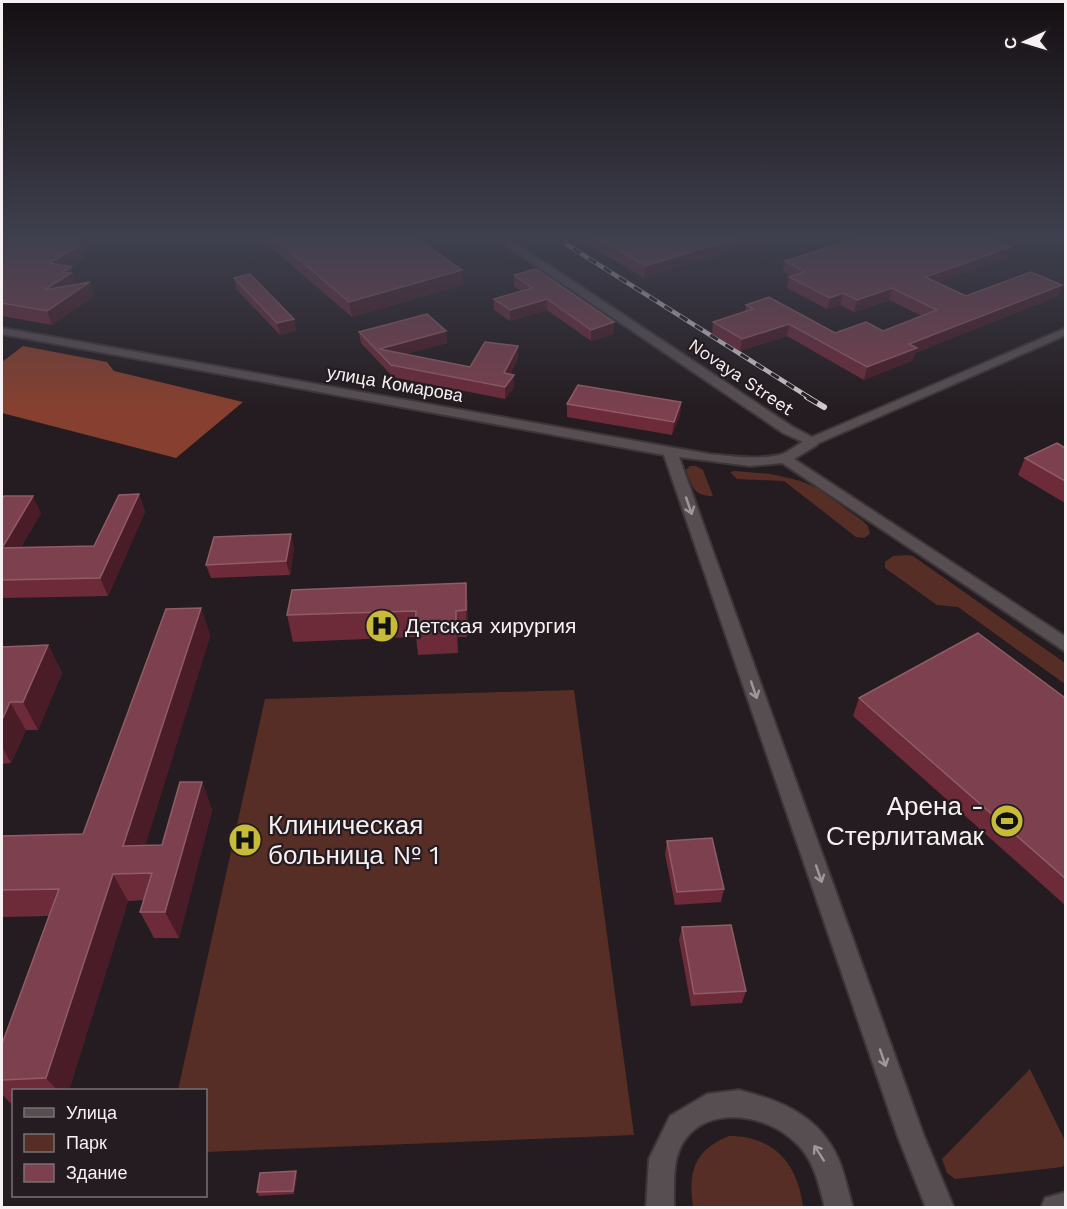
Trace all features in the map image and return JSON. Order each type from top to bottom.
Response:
[{"type":"street","name":"Novaya Street","points":[[586,295],[788,430],[812,442]]},
{"type":"street","name":"улица Комарова","points":[[2,331],[670,451],[744,460],[784,458]]},
{"type":"street","points":[[1065,331],[812,442],[784,458],[900,533],[1065,646]]},
{"type":"street","points":[[670,451],[910,1137],[940,1208]]},
{"type":"street","points":[[660,1208],[658,1186],[661,1160],[670,1138],[684,1121],[704,1107],[728,1101],[753,1103],[779,1112],[802,1130],[821,1154],[834,1182],[839,1208]]},
{"type":"street","points":[[1055,1208],[1065,1206]]},
{"type":"green space","points":[[690,466],[703,470],[713,496],[706,496],[694,489],[686,470]]},
{"type":"green space","points":[[730,472],[771,474],[801,481],[817,488],[863,521],[868,526],[870,534],[864,538],[856,537],[784,481],[737,479]]},
{"type":"green space","points":[[893,556],[913,556],[1065,663],[1065,684],[958,607],[937,605],[885,568],[885,562]]},
{"type":"green space","points":[[574,690],[634,1135],[207,1152],[207,1089],[178,1089],[265,699]]},
{"type":"green space","points":[[1030,1069],[1065,1141],[1065,1164],[1062,1167],[955,1179],[947,1173],[942,1159]]},
{"type":"green space","points":[[729,1136],[759,1141],[781,1155],[796,1178],[803,1207],[693,1207],[692,1183],[696,1164],[708,1148]]},
{"type":"shaded area","points":[[23,346],[107,362],[114,371],[243,402],[176,458],[2,413],[2,362]]},
{"type":"building","points":[[2,295],[70,295],[47,311],[2,303]]},
{"type":"building","points":[[251,295],[271,295],[294,319],[277,323]]},
{"type":"building","points":[[341,295],[372,295],[349,302]]},
{"type":"building","points":[[506,295],[575,295],[614,322],[591,330],[547,299],[510,310],[494,299]]},
{"type":"building","points":[[848,295],[870,295],[857,300]]},
{"type":"building","points":[[907,295],[1035,295],[909,344],[917,348],[867,367],[789,324],[742,339],[713,322],[753,309],[746,305],[769,297],[835,333],[866,322],[883,331],[937,310]]},
{"type":"building","points":[[427,314],[446,331],[379,349],[470,367],[485,342],[518,346],[504,373],[514,375],[505,387],[391,365],[359,332]]},
{"type":"building","points":[[578,385],[681,402],[674,422],[567,404]]},
{"type":"building","points":[[1057,443],[1065,448],[1065,481],[1025,458]]},
{"type":"building","points":[[139,494],[100,578],[2,580],[2,548],[94,546],[119,495]]},
{"type":"building","points":[[4,496],[33,496],[2,548],[2,500]]},
{"type":"building","points":[[291,534],[286,561],[206,565],[214,537]]},
{"type":"building","points":[[466,583],[466,610],[456,611],[456,627],[415,628],[416,611],[287,615],[292,590]]},
{"type":"building","points":[[201,608],[123,846],[162,845],[180,782],[202,782],[165,912],[140,912],[152,873],[113,874],[46,1078],[2,1080],[2,1044],[59,889],[2,890],[2,836],[83,834],[166,609]]},
{"type":"building","name":"Арена - Стерлитамак","points":[[978,633],[1065,698],[1065,878],[859,698]]},
{"type":"building","points":[[48,645],[23,702],[10,702],[2,720],[2,647]]},
{"type":"building","points":[[712,838],[724,889],[677,892],[667,841]]},
{"type":"building","points":[[731,925],[746,991],[694,994],[682,927]]},
{"type":"building","points":[[296,1171],[293,1191],[257,1192],[260,1173]]},
{"type":"railway","points":[[647,295],[810,398]]},
{"type":"railway","points":[[807,397],[824,407]]},
{"type":"place","name":"Детская хирургия","points":[[382,626]]},
{"type":"place","name":"Арена - Стерлитамак","points":[[1007,821]]},
{"type":"place","name":"Клиническая больница № 1","points":[[245,840]]}]
